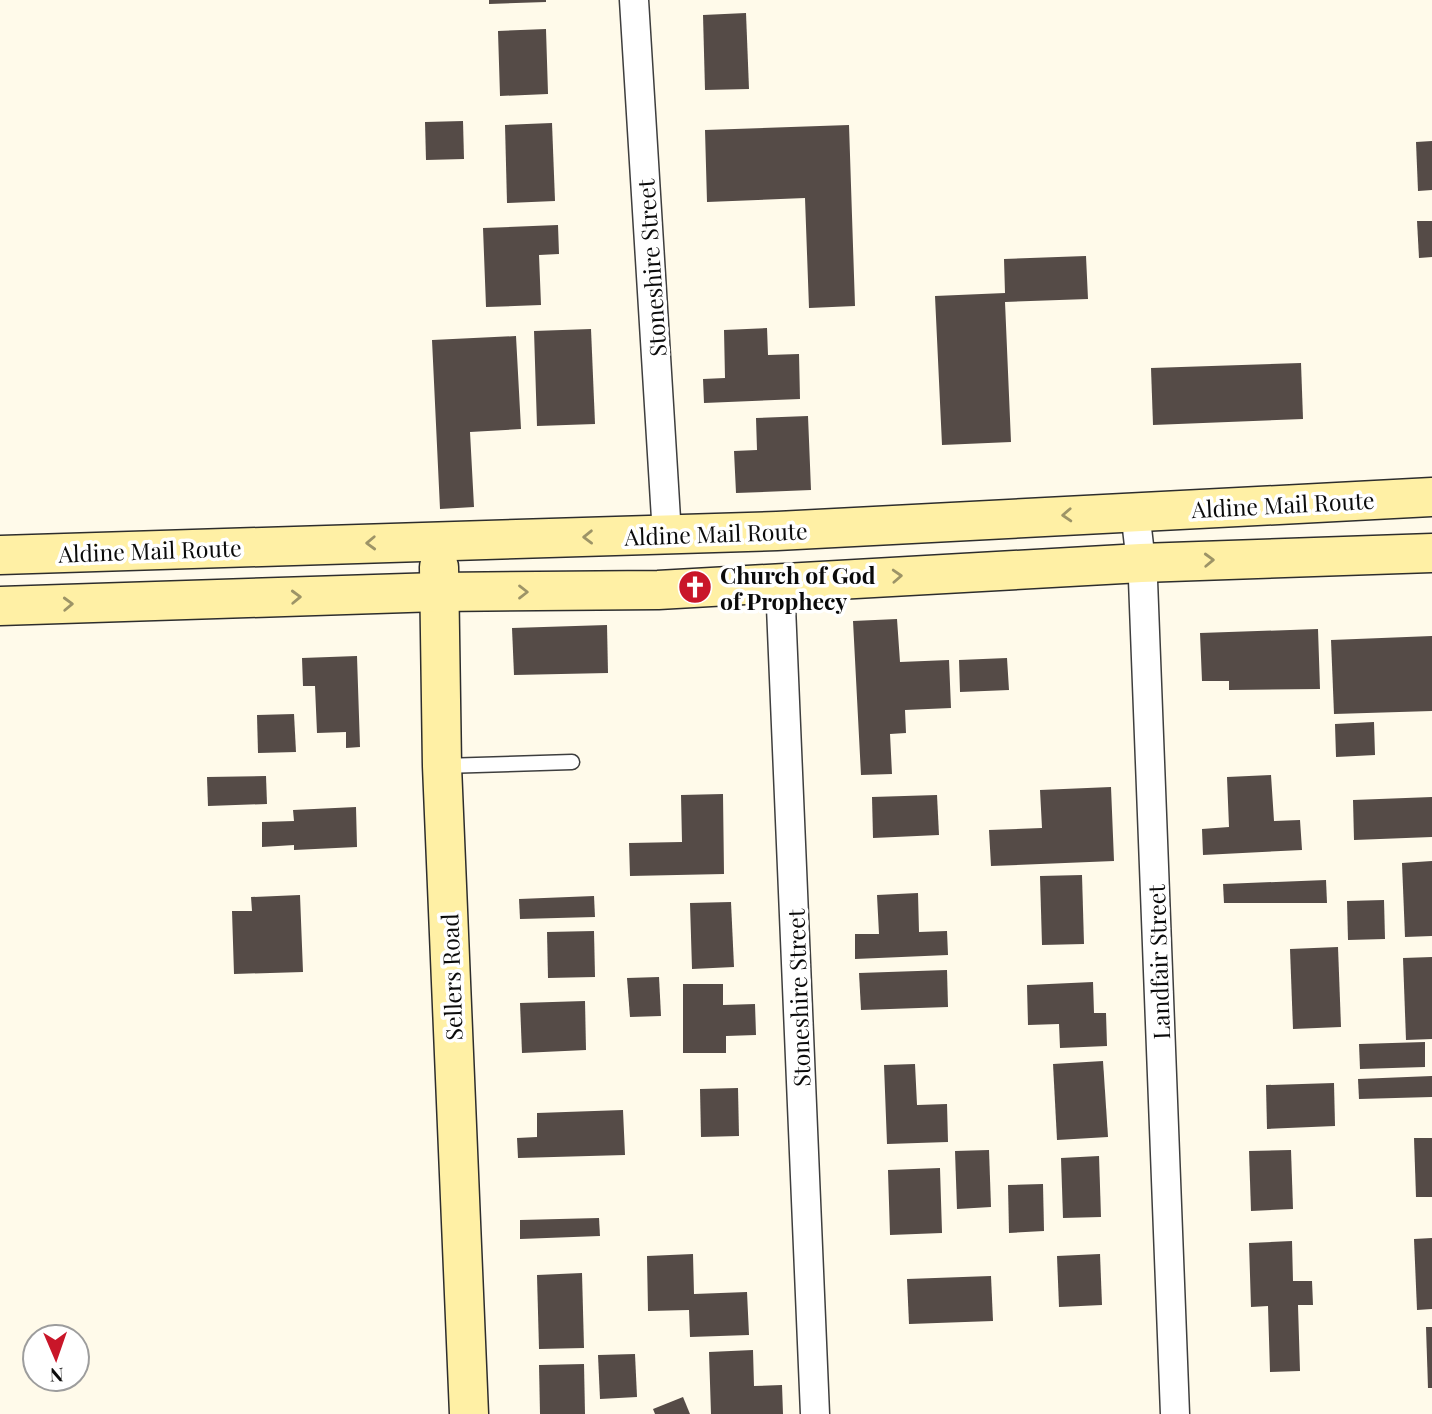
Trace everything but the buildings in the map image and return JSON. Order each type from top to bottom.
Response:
[{"type":"main road","name":"Aldine Mail Route","points":[[0,555],[667,535],[1432,496]]},
{"type":"main road","name":"Sellers Road","points":[[440,541],[442,766],[469,1414]]},
{"type":"main road","points":[[0,606],[439,592],[658,590],[1141,563],[1432,553]]},
{"type":"street","name":"Stoneshire Street","points":[[634,0],[667,535]]},
{"type":"street","name":"Landfair Street","points":[[1135,511],[1141,563],[1175,1414]]},
{"type":"street","name":"Stoneshire Street","points":[[780,583],[815,1414]]},
{"type":"lane","points":[[442,766],[572,762]]},
{"type":"place","name":"Church of God of Prophecy","points":[[695,587]]}]
